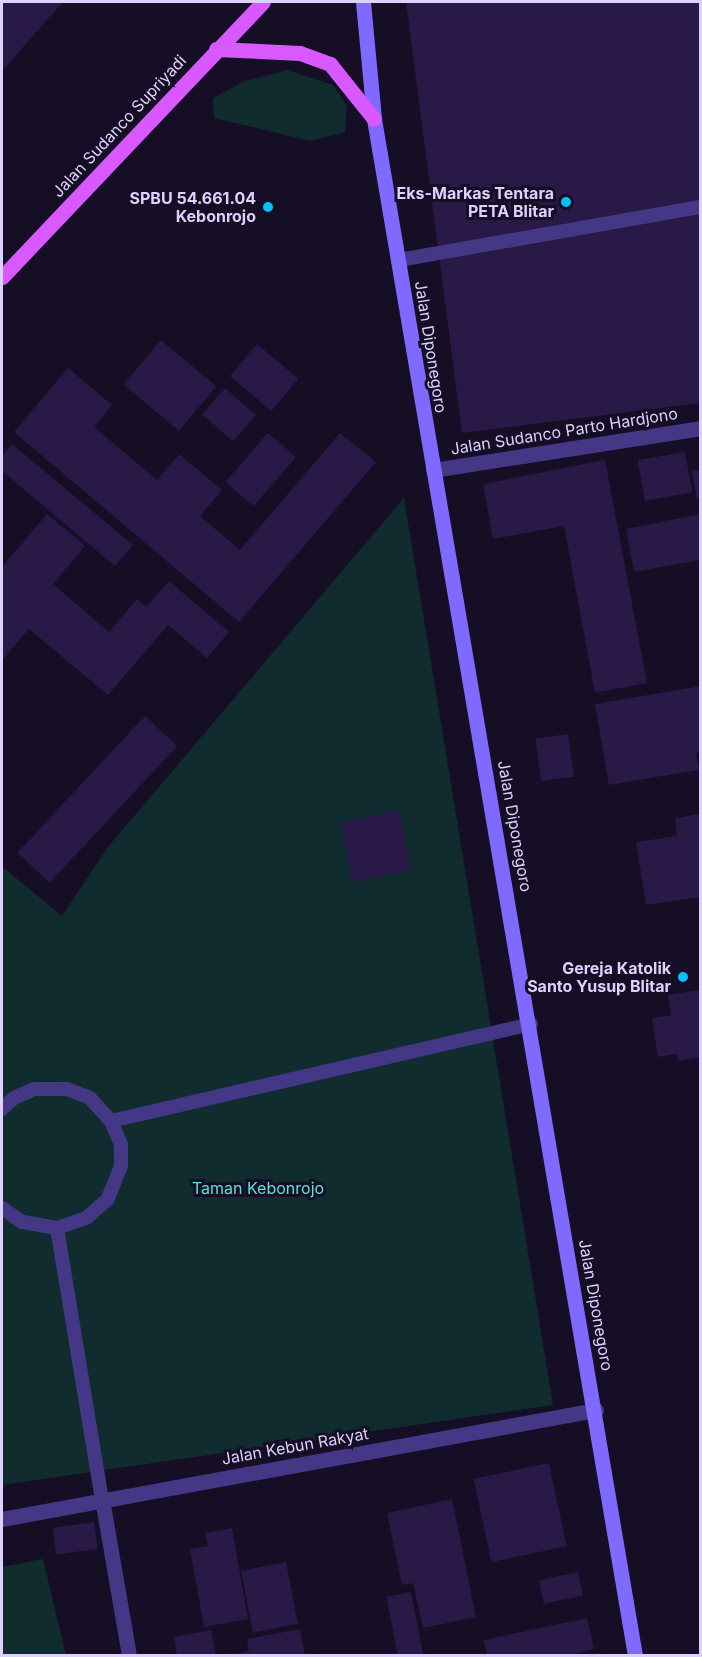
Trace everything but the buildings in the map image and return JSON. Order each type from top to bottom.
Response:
[{"type":"main road","name":"Jalan Sudanco Supriyadi","points":[[2,277],[216,49],[264,2]]},
{"type":"main road","name":"Jalan Diponegoro","points":[[363,2],[374,119],[433,470],[531,1024],[635,1656]]},
{"type":"main road","points":[[216,49],[300,52],[330,64],[374,119]]},
{"type":"street","name":"Jalan Sudanco Parto Hardjono","points":[[433,470],[700,428]]},
{"type":"street","name":"Jalan Kebun Rakyat","points":[[2,1518],[596,1410]]},
{"type":"street","points":[[102,1499],[129,1656]]},
{"type":"lane","points":[[399,260],[700,207]]},
{"type":"lane","points":[[111,1121],[531,1024]]},
{"type":"lane","points":[[2,1109],[14,1098],[34,1089],[67,1089],[90,1098],[111,1121],[121,1144],[121,1166],[108,1199],[86,1218],[57,1228],[22,1222],[2,1208]]},
{"type":"lane","points":[[57,1228],[102,1499]]},
{"type":"green space","points":[[287,70],[333,85],[347,106],[345,132],[310,141],[214,118],[213,98],[245,81]]},
{"type":"green space","name":"Taman Kebonrojo","points":[[404,498],[553,1405],[2,1485],[2,871],[4,868],[62,916],[108,847]]},
{"type":"green space","points":[[43,1559],[66,1655],[2,1655],[2,1567]]},
{"type":"place","name":"Eks-Markas Tentara PETA Blitar","points":[[566,202]]},
{"type":"place","name":"SPBU 54.661.04 Kebonrojo","points":[[268,207]]},
{"type":"place","name":"Gereja Katolik Santo Yusup Blitar","points":[[683,977]]}]
